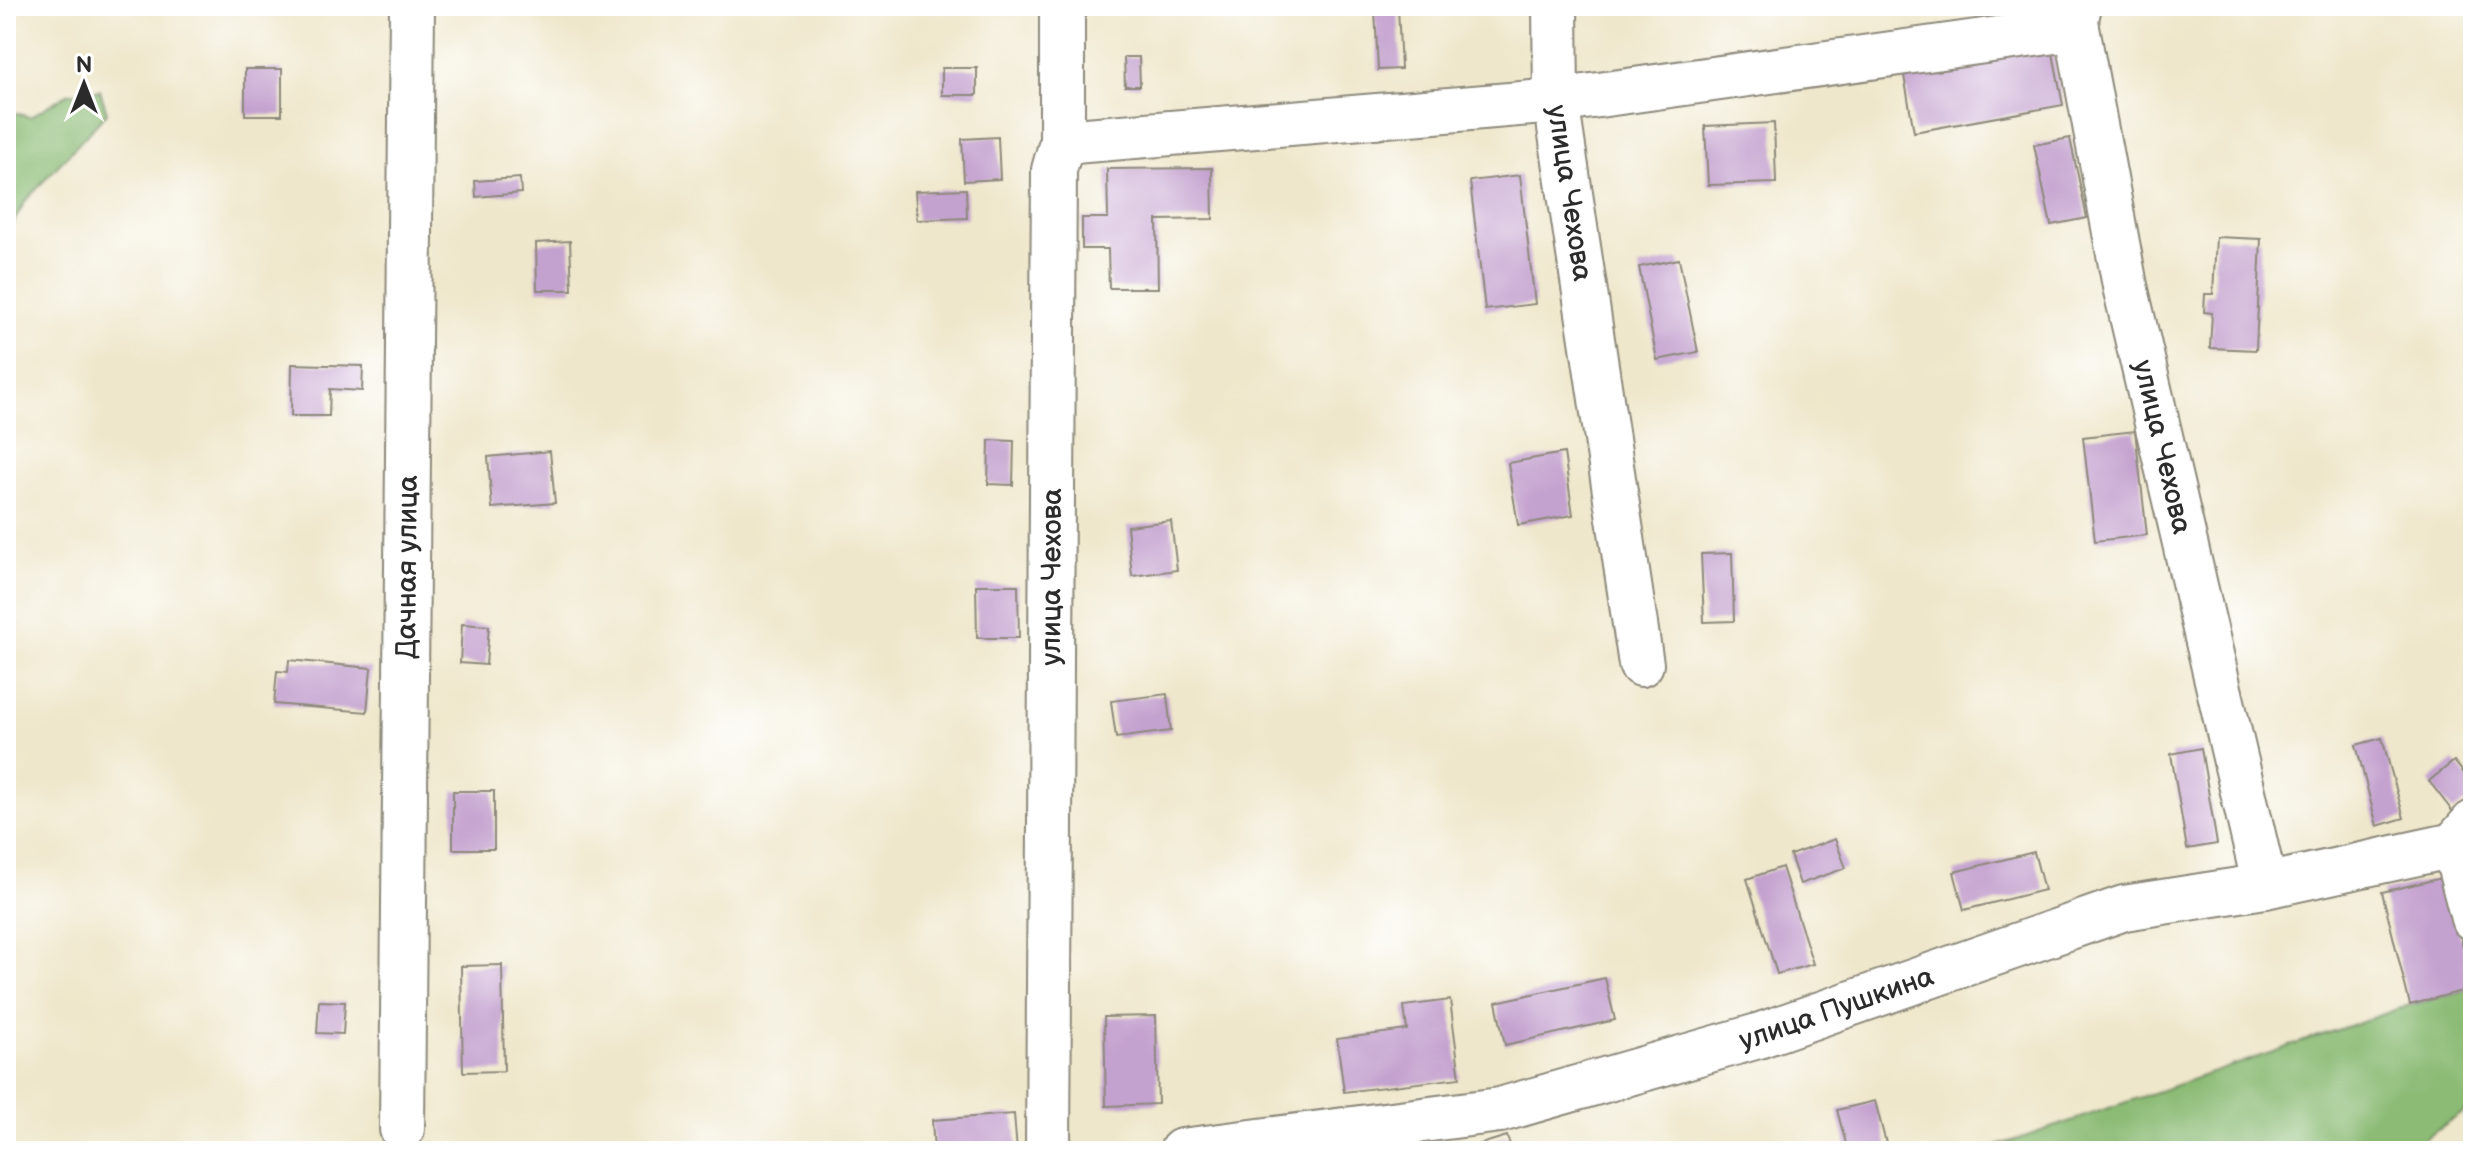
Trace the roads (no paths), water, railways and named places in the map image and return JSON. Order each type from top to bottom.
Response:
[{"type":"street","name":"Дачная улица","points":[[402,1129],[412,6]]},
{"type":"street","name":"улица Чехова","points":[[1048,1151],[1054,170],[1062,142],[1062,6]]},
{"type":"street","name":"улица Чехова","points":[[1555,6],[1556,101],[1641,664]]},
{"type":"street","name":"улица Чехова","points":[[2078,17],[2125,286],[2265,886]]},
{"type":"street","points":[[1062,142],[1556,101],[2078,17]]},
{"type":"street","points":[[2464,834],[2473,918]]},
{"type":"street","name":"улица Пушкина","points":[[1182,1151],[1500,1110],[1758,1036],[2124,908],[2265,886],[2464,834]]}]
